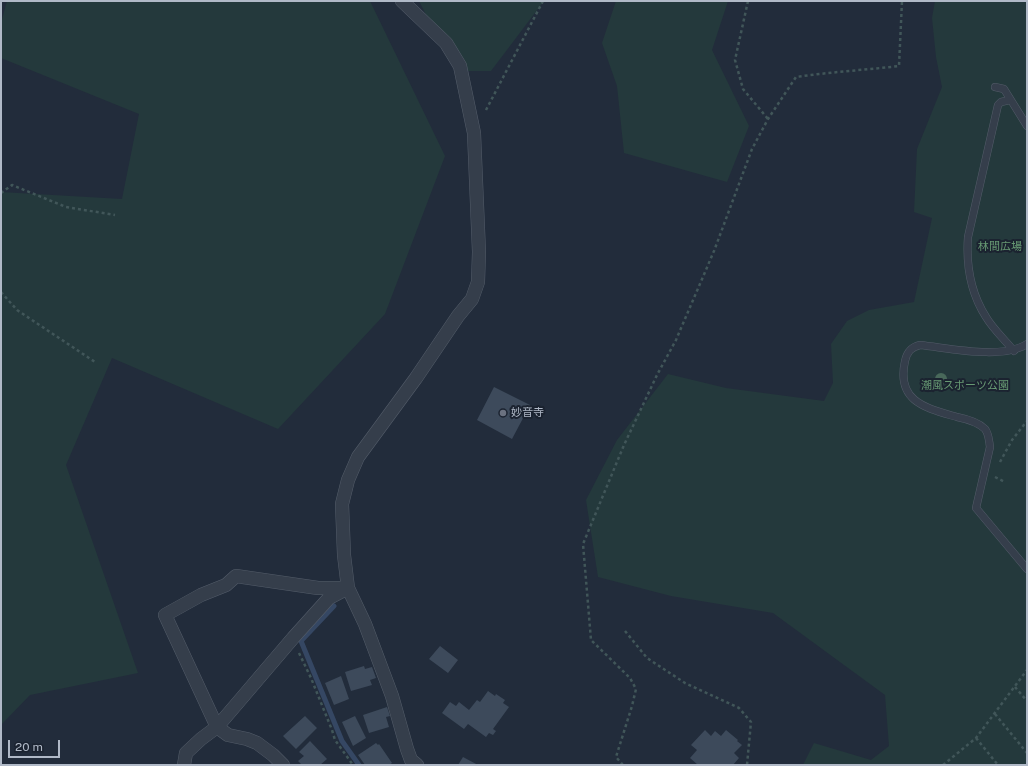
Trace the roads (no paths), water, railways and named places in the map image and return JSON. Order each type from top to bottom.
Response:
[{"type":"street","points":[[402,1],[446,43],[460,66],[474,133],[478,252],[478,282],[472,299],[458,316],[416,378],[358,457],[348,480],[342,504],[344,555],[348,588],[365,624],[392,696],[411,764]]},
{"type":"street","points":[[283,765],[258,743],[247,738],[228,735],[217,727],[165,615],[201,595],[226,585],[236,576],[318,588],[348,588]]},
{"type":"street","points":[[184,765],[186,753],[217,727],[292,638],[329,598],[348,588]]},
{"type":"lane","points":[[995,87],[1004,89],[1027,126]]},
{"type":"lane","points":[[1010,100],[1001,102],[998,105],[968,237],[967,254],[970,280],[980,307],[986,318],[1014,351]]},
{"type":"lane","points":[[1027,344],[1014,351],[1003,353],[990,353],[920,345],[914,346],[908,351],[905,361],[904,382],[907,392],[917,403],[932,410],[972,420],[985,429],[989,437],[990,447],[976,508],[1027,568]]},
{"type":"waterway","points":[[334,606],[301,641],[342,741],[359,765]]},
{"type":"place","name":"妙音寺","points":[[503,413]]},
{"type":"park label","name":"林間広場","points":[[1000,247]]},
{"type":"park label","name":"潮風スポーツ公園","points":[[965,386]]}]
